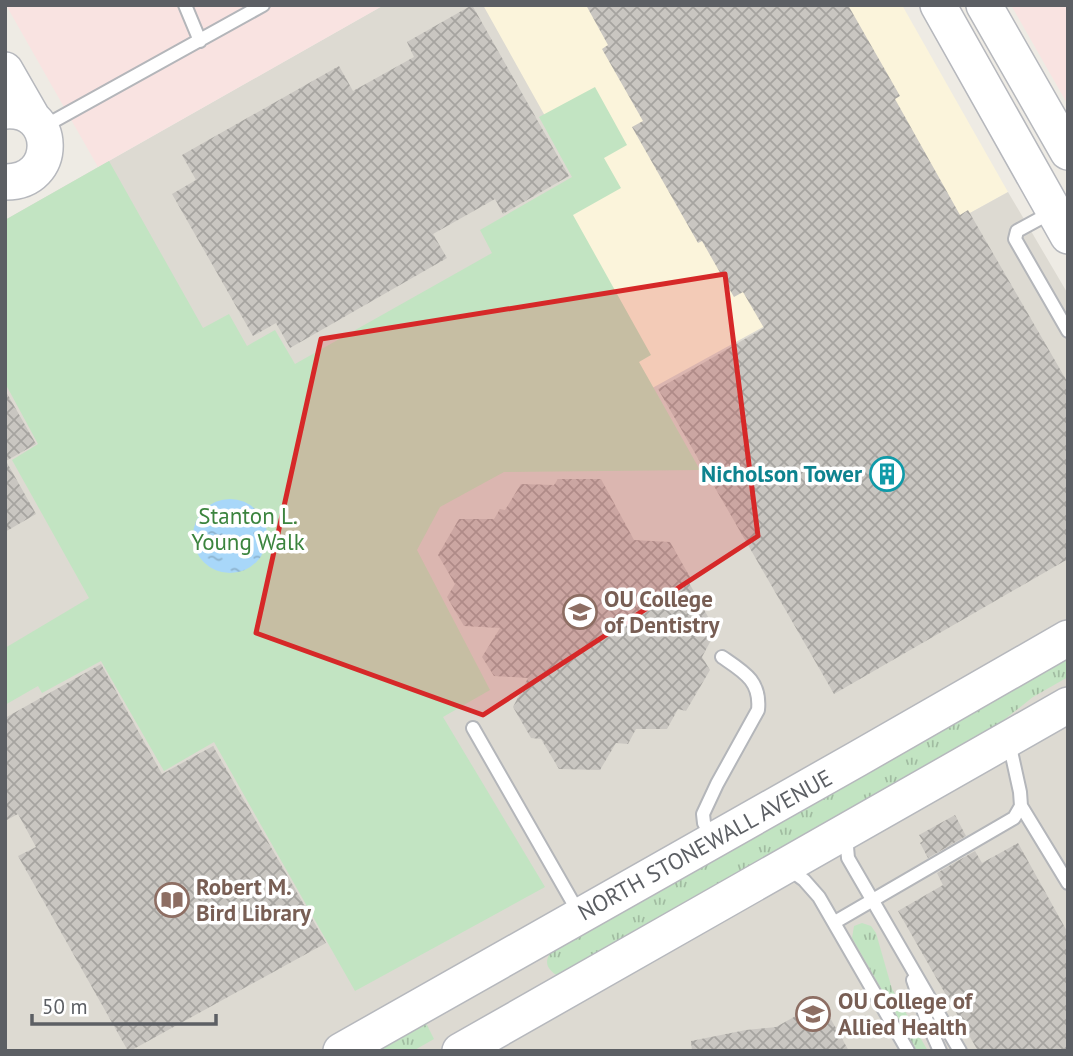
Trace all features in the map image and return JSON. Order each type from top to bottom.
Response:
[{"type":"main road","points":[[938,5],[1063,216]]},
{"type":"main road","points":[[984,5],[1068,152]]},
{"type":"main road","points":[[5,70],[26,119],[45,136],[46,150],[40,166],[31,175],[17,181],[5,182]]},
{"type":"main road","name":"NORTH STONEWALL AVENUE","points":[[341,1051],[1068,638]]},
{"type":"main road","points":[[460,1051],[1068,705]]},
{"type":"lane","points":[[185,5],[200,41]]},
{"type":"lane","points":[[26,119],[200,41],[263,5]]},
{"type":"lane","points":[[1063,216],[1017,231],[1015,239],[1068,331]]},
{"type":"lane","points":[[713,840],[704,823],[703,814],[758,710],[759,698],[748,674],[722,657]]},
{"type":"lane","points":[[473,728],[581,915]]},
{"type":"lane","points":[[1008,740],[1021,806],[1068,883]]},
{"type":"lane","points":[[835,922],[1014,818],[1021,806]]},
{"type":"lane","points":[[846,833],[848,858],[960,1051]]},
{"type":"lane","points":[[786,867],[804,880],[819,897],[908,1051]]},
{"type":"lane","points":[[903,954],[940,1051]]},
{"type":"highlighted area","points":[[725,274],[758,536],[483,715],[256,633],[321,339]]},
{"type":"shaded area","points":[[6,5],[384,5],[98,167]]},
{"type":"shaded area","points":[[384,5],[483,5],[592,200],[554,221],[645,392],[1008,192],[1068,294],[1068,1051],[5,1051],[5,220]]},
{"type":"shaded area","points":[[483,5],[902,5],[1008,192],[645,393]]},
{"type":"shaded area","points":[[1011,5],[1068,5],[1068,105]]},
{"type":"green space","name":"Stanton L. Young Walk","points":[[595,87],[627,145],[604,158],[621,188],[573,215],[651,355],[639,362],[700,470],[504,472],[440,507],[417,550],[490,690],[443,717],[545,887],[355,991],[214,742],[164,771],[101,661],[42,693],[38,686],[5,705],[5,648],[89,598],[12,460],[38,444],[5,383],[5,220],[109,161],[203,328],[229,314],[247,346],[275,330],[295,364],[492,253],[480,230],[572,177],[539,117]]},
{"type":"green space","points":[[1068,655],[1068,677],[1033,697],[971,746],[558,976],[549,969],[547,960],[551,952]]},
{"type":"green space","points":[[862,923],[871,926],[876,933],[892,989],[928,1051],[917,1051],[852,938],[854,926]]},
{"type":"green space","points":[[426,1023],[434,1039],[413,1051],[378,1051]]},
{"type":"water","points":[[230,499],[244,502],[256,510],[264,522],[267,536],[264,550],[256,562],[244,570],[230,573],[216,570],[204,562],[196,550],[193,536],[196,522],[204,510],[216,502]]},
{"type":"building","points":[[472,5],[569,176],[503,214],[495,199],[433,234],[447,258],[290,348],[276,323],[253,336],[172,194],[196,180],[182,155],[339,66],[353,91],[414,57],[407,42]]},
{"type":"building","name":"Nicholson Tower","points":[[586,5],[848,5],[900,96],[895,99],[960,215],[968,210],[1068,383],[1068,559],[834,694],[658,389],[764,328],[743,292],[734,297],[702,241],[698,243],[632,127],[643,121],[602,49],[608,45]]},
{"type":"building","points":[[5,390],[36,444],[6,461],[36,514],[5,532]]},
{"type":"building","name":"OU College of Dentistry","points":[[558,479],[601,479],[634,540],[670,542],[716,631],[702,657],[710,670],[686,711],[678,709],[667,729],[636,729],[628,744],[616,743],[600,770],[559,769],[541,739],[531,738],[513,707],[528,678],[494,676],[482,657],[500,628],[464,626],[447,597],[455,584],[438,555],[459,519],[494,519],[500,509],[505,510],[521,484],[554,485]]},
{"type":"building","name":"Robert M. Bird Library","points":[[101,664],[162,774],[213,746],[326,943],[130,1051],[18,856],[36,847],[18,814],[5,821],[5,718]]},
{"type":"building","points":[[955,815],[966,836],[928,858],[919,835]]},
{"type":"building","points":[[1018,843],[1068,933],[1068,1051],[978,1051],[898,911],[943,885],[937,873],[975,851],[982,863]]},
{"type":"building","name":"OU College of Allied Health","points":[[821,1002],[849,1051],[692,1051],[691,1041],[776,1027]]},
{"type":"place","name":"Nicholson Tower","points":[[887,474]]},
{"type":"place","name":"OU College of Dentistry","points":[[580,612]]},
{"type":"place","name":"Robert M. Bird Library","points":[[172,900]]},
{"type":"place","name":"OU College of Allied Health","points":[[813,1014]]}]
